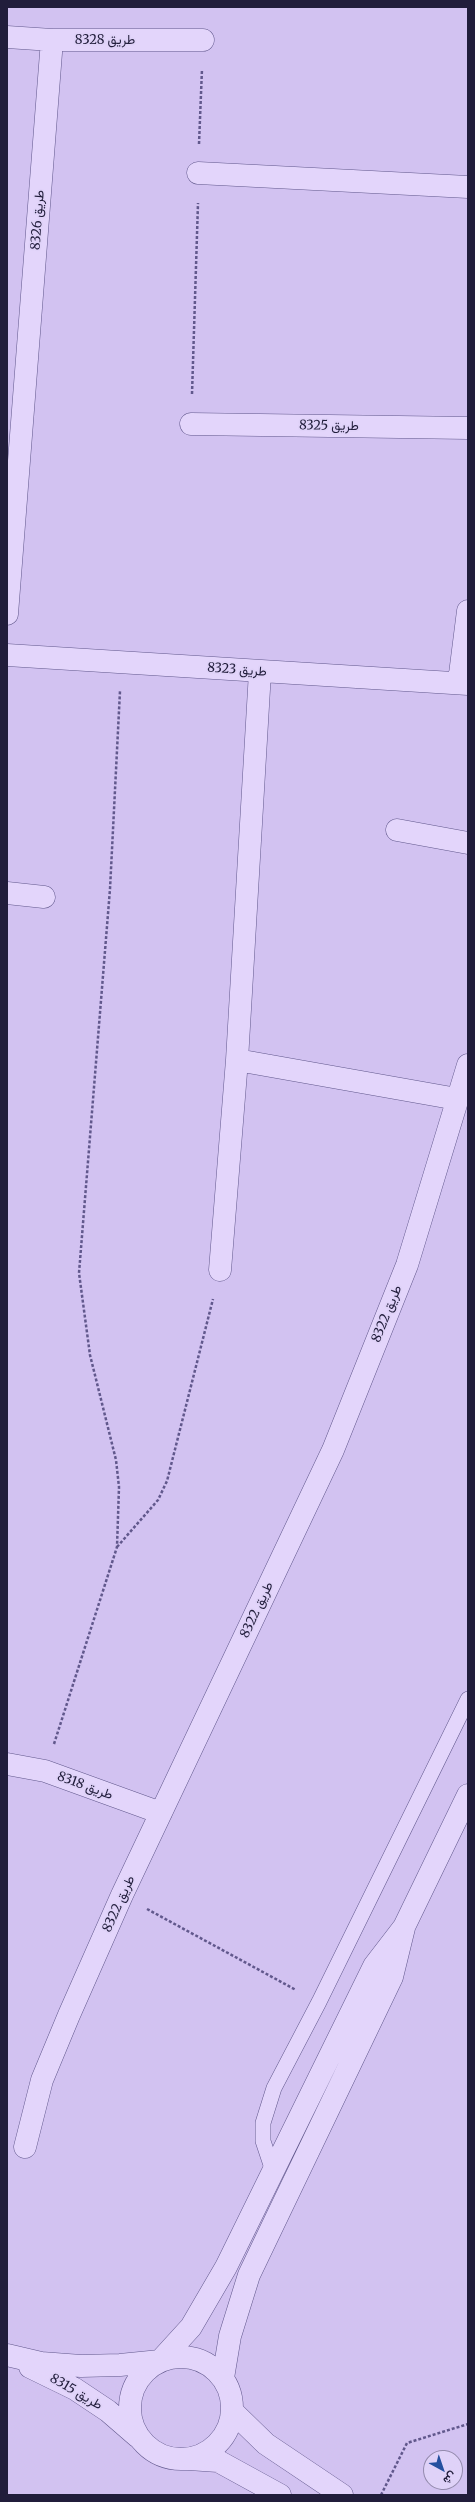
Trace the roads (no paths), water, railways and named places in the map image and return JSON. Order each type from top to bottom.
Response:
[{"type":"street","name":"طريق 8328","points":[[7,36],[52,40],[203,40]]},
{"type":"street","name":"طريق 8326","points":[[7,614],[16,399],[52,40]]},
{"type":"street","points":[[198,173],[468,187]]},
{"type":"street","name":"طريق 8325","points":[[191,424],[468,428]]},
{"type":"street","points":[[463,683],[468,611]]},
{"type":"street","name":"طريق 8323","points":[[7,655],[260,672],[463,683]]},
{"type":"street","points":[[220,1270],[236,1060],[260,672]]},
{"type":"street","points":[[397,830],[468,843]]},
{"type":"street","points":[[7,893],[44,896]]},
{"type":"street","points":[[236,1060],[457,1100]]},
{"type":"street","name":"طريق 8322","points":[[25,2147],[42,2080],[122,1895],[333,1450],[407,1265],[468,1065]]},
{"type":"street","name":"طريق 8318","points":[[7,1764],[45,1771],[161,1813]]},
{"type":"street","points":[[280,2495],[218,2461],[163,2455],[152,2450],[139,2438],[132,2421],[130,2404],[135,2386],[145,2372],[160,2361],[191,2327],[226,2267],[374,1966],[404,1926],[468,1795]]},
{"type":"street","points":[[223,2378],[230,2336],[249,2275],[392,1977],[404,1926]]},
{"type":"street","name":"طريق 8315","points":[[7,2356],[41,2363],[81,2366],[120,2365],[160,2361]]},
{"type":"street","name":"طريق 8315","points":[[7,2356],[75,2389],[108,2411],[139,2438]]},
{"type":"street","points":[[160,2361],[176,2357],[194,2358],[210,2366],[223,2378],[230,2394],[232,2411],[227,2429],[217,2443],[203,2454],[186,2458]]},
{"type":"street","points":[[232,2411],[266,2444],[342,2495]]},
{"type":"lane","points":[[273,2171],[263,2141],[267,2105],[468,1699]]}]
